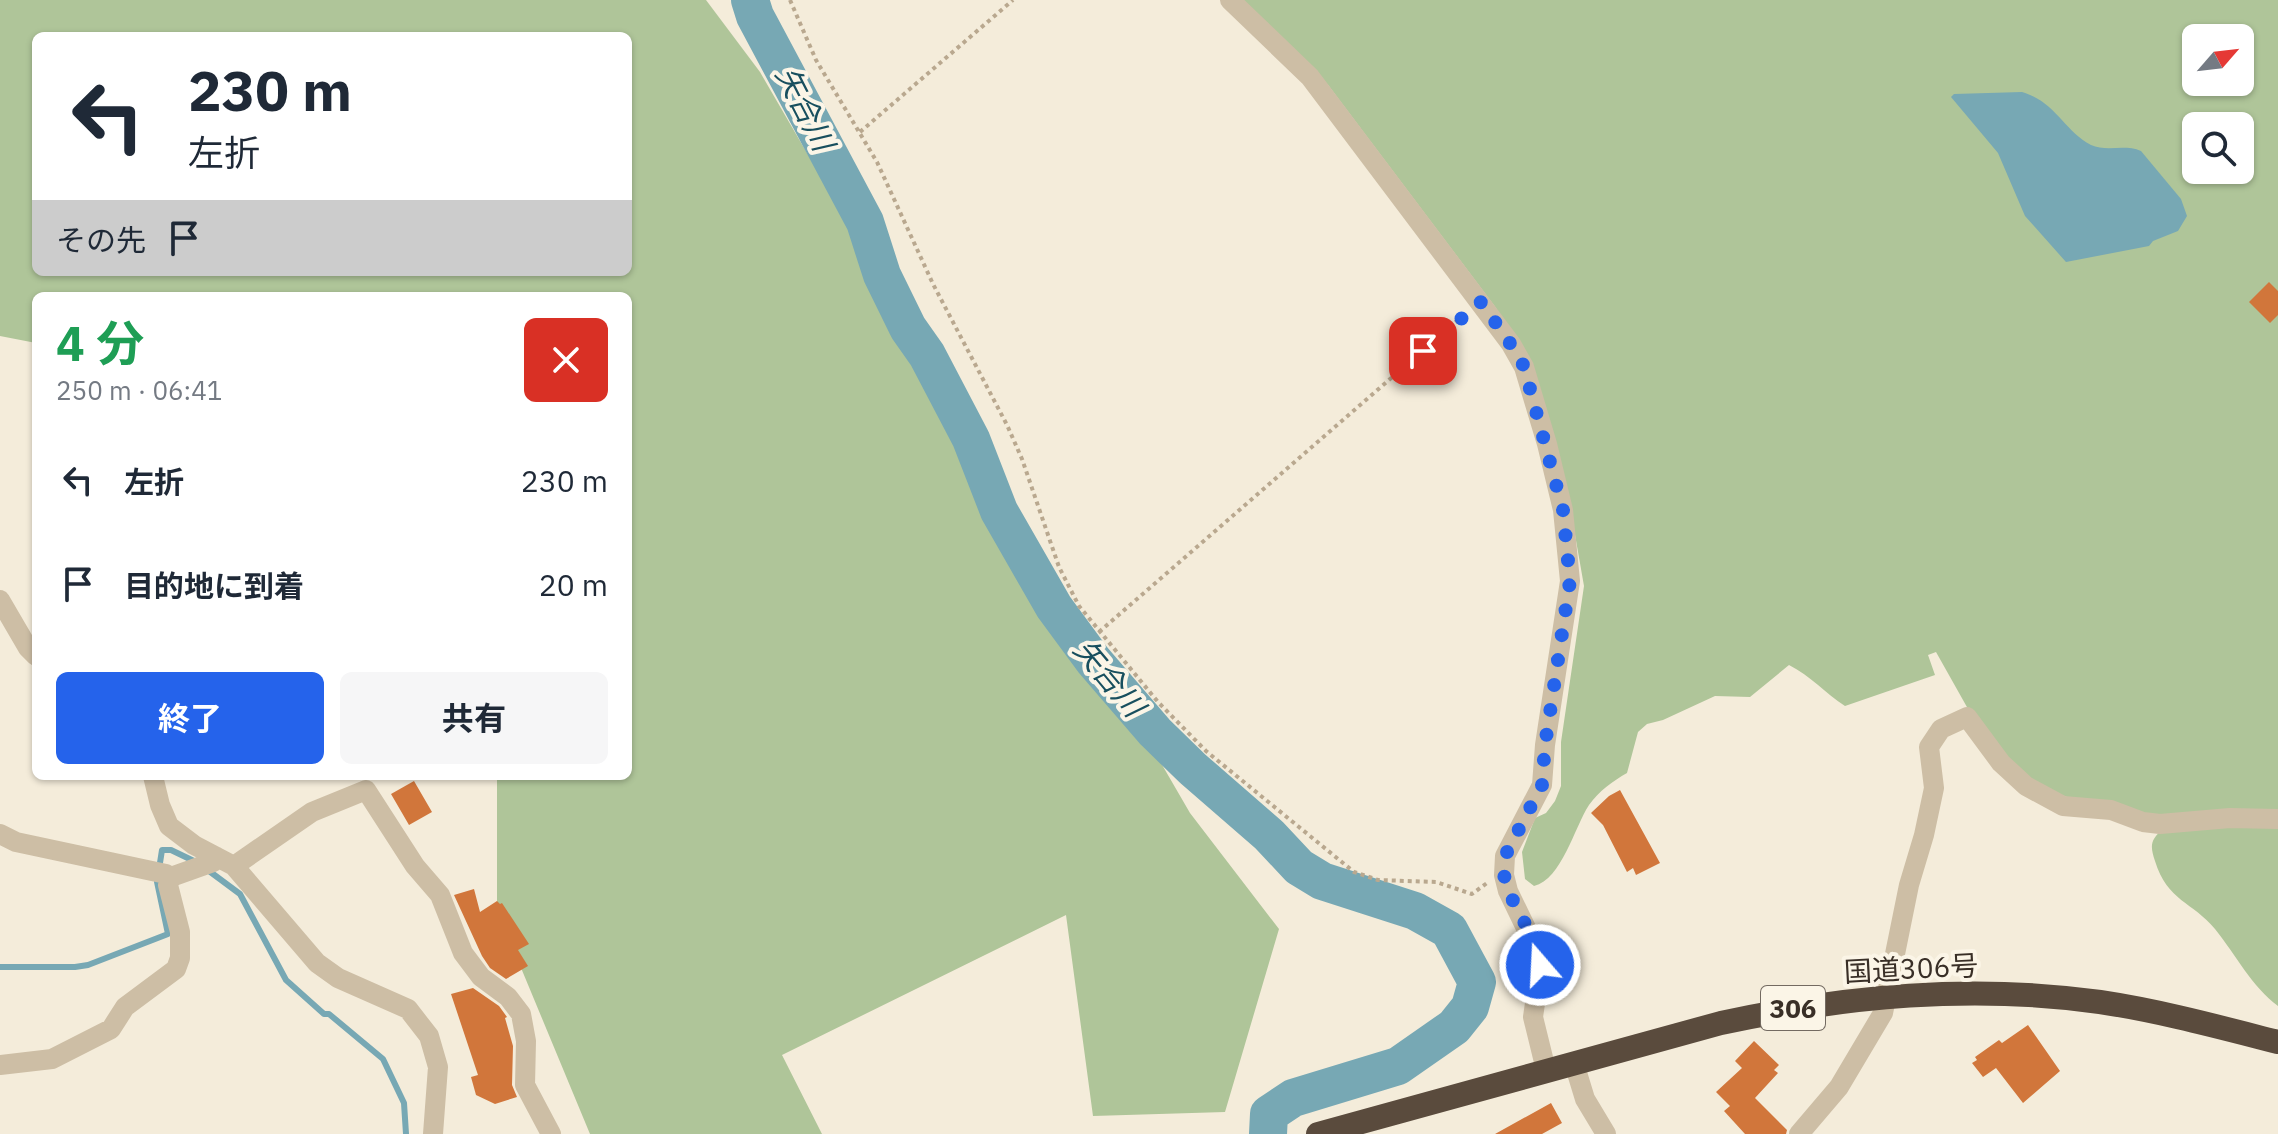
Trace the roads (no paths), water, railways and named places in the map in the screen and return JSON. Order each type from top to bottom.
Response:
[{"type":"highway","name":"国道306号","points":[[1318,1134],[1693,1030],[1778,1011],[1887,996],[1996,994],[2100,1002],[2278,1042]]},
{"type":"street","points":[[1230,0],[1310,77],[1481,302],[1524,367],[1563,510],[1570,581],[1545,745],[1542,785],[1505,856],[1504,875],[1508,891],[1538,953],[1539,976],[1533,1017],[1546,1070]]},
{"type":"street","points":[[0,600],[32,652]]},
{"type":"street","points":[[1799,1134],[1839,1087],[1883,1013],[1909,885],[1934,788],[1929,747],[1936,733],[1967,717],[2001,763],[2026,786],[2063,806],[2111,810],[2143,822],[2160,824],[2230,818],[2278,819]]},
{"type":"street","points":[[154,780],[169,826],[221,862],[317,963],[338,978],[408,1009],[429,1036],[438,1067],[433,1134]]},
{"type":"street","points":[[0,834],[16,842],[170,874],[221,862],[312,812],[366,790],[415,866],[440,895],[463,953],[481,977],[508,997],[521,1014],[526,1041],[525,1085],[551,1134]]},
{"type":"street","points":[[0,1065],[52,1059],[111,1029],[125,1007],[176,969],[181,949],[168,885],[170,874]]},
{"type":"street","points":[[1574,1063],[1585,1099],[1606,1134]]},
{"type":"water","points":[[2022,92],[2052,109],[2091,145],[2141,151],[2181,199],[2187,216],[2178,231],[2153,241],[2149,246],[2066,262],[2025,216],[1998,153],[1951,97],[1954,94]]},
{"type":"waterway","name":"矢合川","points":[[750,0],[755,16],[865,222],[882,275],[908,328],[927,355],[971,439],[999,511],[1054,607],[1093,660],[1155,732],[1269,835],[1299,867],[1322,881],[1415,911],[1449,930],[1477,982],[1470,1007],[1454,1027],[1398,1066],[1293,1098],[1269,1114],[1268,1134]]},
{"type":"waterway","points":[[0,967],[88,965],[168,934],[157,882],[162,850],[171,850],[196,862]]},
{"type":"waterway","points":[[205,868],[240,894],[286,980],[383,1059],[404,1103],[406,1134]]}]
